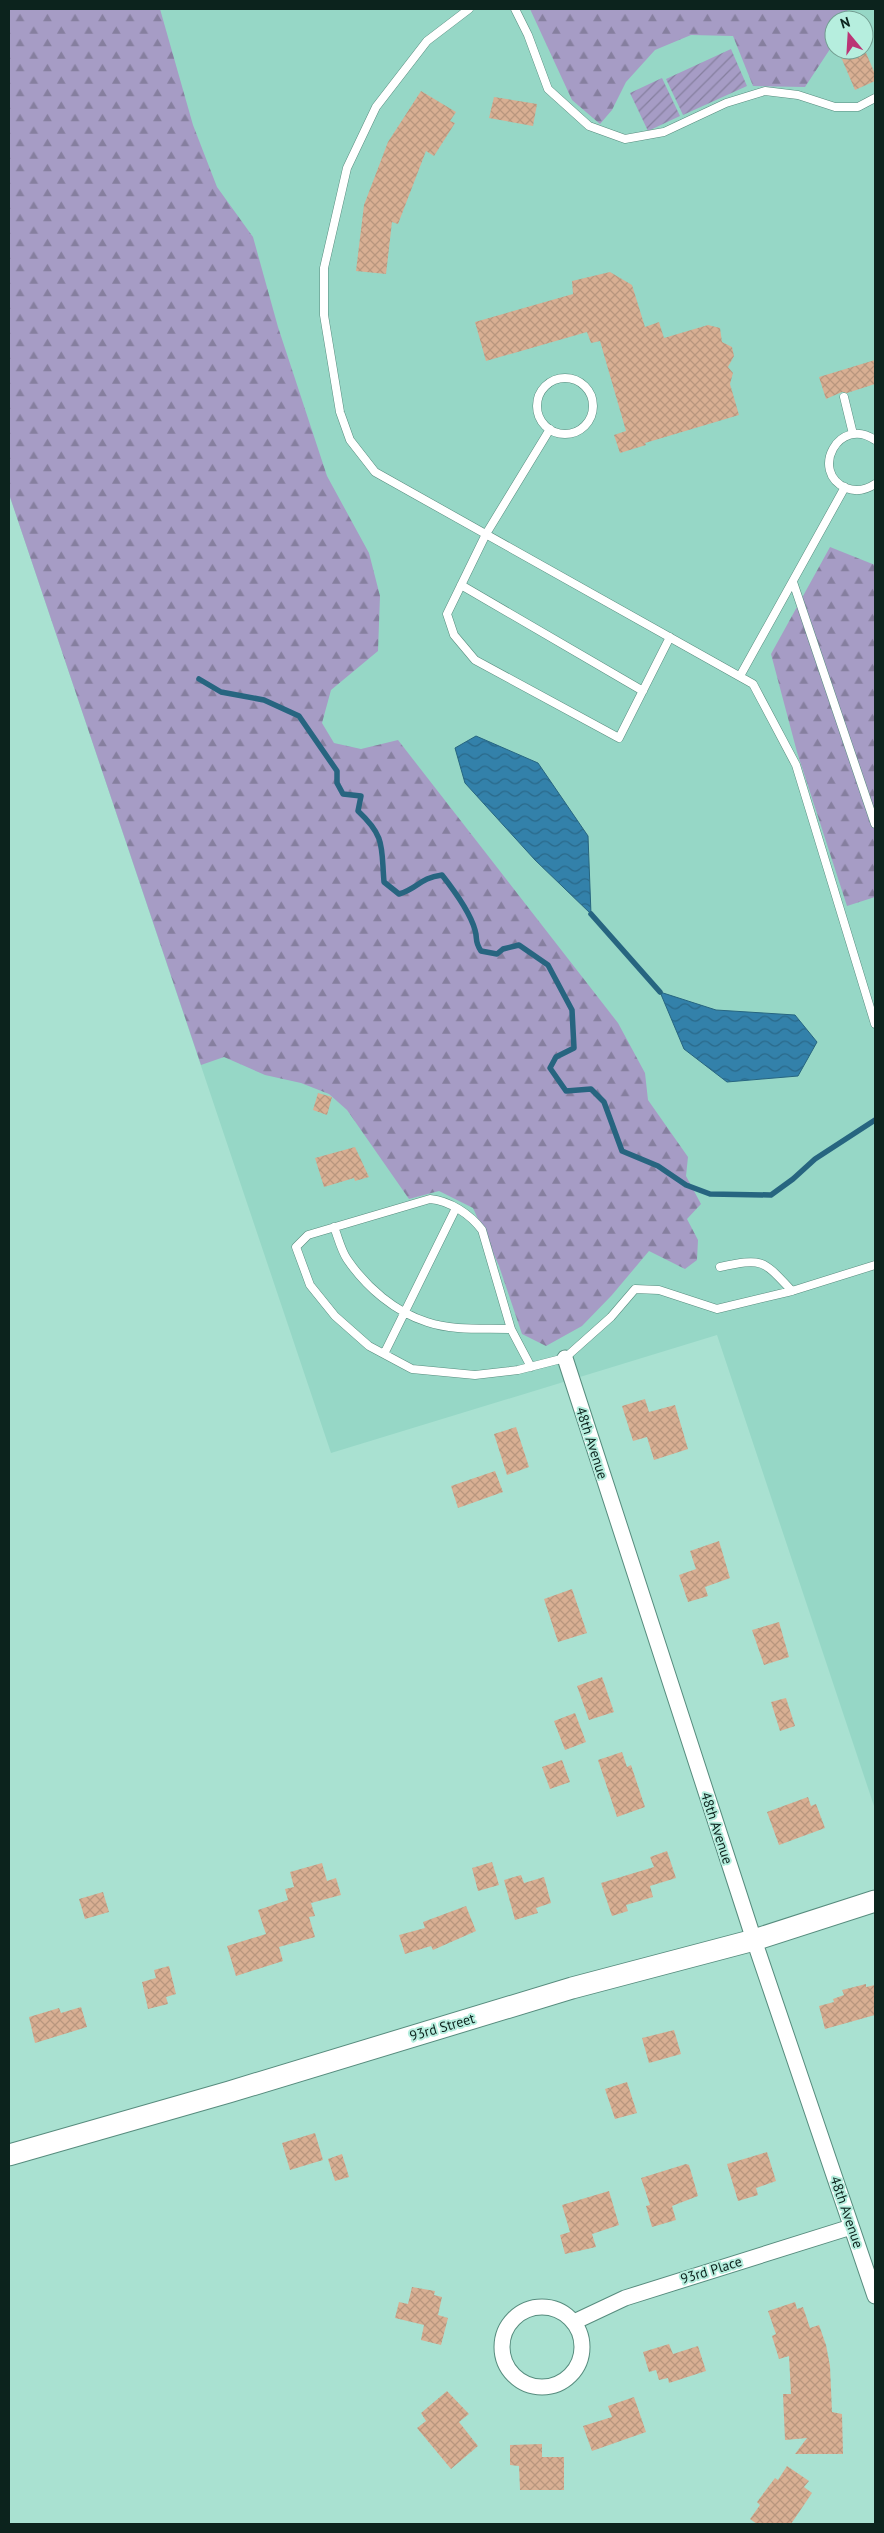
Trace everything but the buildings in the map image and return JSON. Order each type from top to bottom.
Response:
[{"type":"street","name":"48th Avenue","points":[[565,1358],[754,1940],[875,2296]]},
{"type":"street","name":"93rd Street","points":[[9,2155],[229,2092],[572,1988],[754,1940],[875,1901]]},
{"type":"street","name":"93rd Place","points":[[574,2322],[641,2293],[851,2227]]},
{"type":"street","points":[[539,2307],[552,2308],[564,2313],[574,2322],[581,2334],[583,2347],[581,2360],[574,2372],[564,2381],[552,2387],[538,2388],[525,2384],[514,2377],[506,2366],[502,2353],[502,2340],[507,2328],[515,2317],[526,2310],[539,2307]]},
{"type":"lane","points":[[469,9],[427,41],[381,101],[347,168],[324,268],[324,315],[340,412],[350,440],[375,472],[753,684],[796,765],[875,1024]]},
{"type":"lane","points":[[515,9],[528,35],[548,89],[589,126],[625,139],[664,132],[726,103],[765,91],[798,95],[835,107],[858,107],[875,98]]},
{"type":"lane","points":[[559,378],[578,380],[590,393],[593,402],[590,420],[576,432],[558,433],[550,429],[538,414],[539,396],[550,382],[559,378]]},
{"type":"lane","points":[[844,397],[853,434]]},
{"type":"lane","points":[[550,429],[486,534],[460,585],[447,614],[454,635],[475,660],[619,738],[670,637]]},
{"type":"lane","points":[[875,440],[868,436],[853,434],[838,442],[829,458],[832,475],[845,488],[858,490],[875,484]]},
{"type":"lane","points":[[740,676],[845,488]]},
{"type":"lane","points":[[793,582],[875,824]]},
{"type":"lane","points":[[460,585],[643,691]]},
{"type":"lane","points":[[531,1367],[511,1329],[482,1230],[474,1219],[443,1200],[430,1198],[308,1234],[296,1247],[310,1286],[335,1316],[368,1346],[412,1368],[475,1375],[531,1367],[565,1358],[611,1317],[635,1289],[659,1290],[717,1309],[792,1291],[875,1265]]},
{"type":"lane","points":[[384,1354],[456,1208]]},
{"type":"lane","points":[[334,1227],[346,1258],[368,1285],[405,1312],[428,1322],[469,1328],[511,1329]]},
{"type":"lane","points":[[720,1267],[753,1260],[771,1269],[792,1291]]},
{"type":"shaded area","points":[[9,9],[875,9],[875,1809],[717,1335],[331,1453],[9,494]]},
{"type":"green space","points":[[9,9],[160,9],[193,125],[217,187],[253,237],[278,327],[327,476],[369,553],[380,596],[378,651],[331,690],[322,723],[334,743],[361,749],[398,740],[618,1023],[645,1073],[648,1100],[688,1157],[686,1176],[701,1204],[687,1219],[698,1240],[697,1260],[685,1269],[649,1251],[612,1295],[582,1326],[546,1346],[522,1334],[499,1266],[473,1208],[439,1191],[409,1199],[347,1110],[329,1094],[301,1083],[265,1075],[224,1057],[201,1065],[9,494]]},
{"type":"green space","points":[[530,9],[847,9],[824,10],[824,58],[805,87],[753,86],[733,36],[691,35],[655,50],[626,82],[612,110],[600,124],[572,100]]},
{"type":"green space","points":[[731,49],[747,86],[683,115],[666,79]]},
{"type":"green space","points":[[662,78],[680,116],[648,131],[630,93]]},
{"type":"green space","points":[[830,547],[875,565],[875,897],[847,906],[797,752],[771,654]]},
{"type":"water","points":[[476,736],[538,763],[588,836],[591,914],[535,860],[465,783],[455,748]]},
{"type":"water","points":[[660,992],[716,1010],[795,1015],[817,1042],[798,1076],[727,1082],[684,1049]]},
{"type":"waterway","points":[[199,679],[221,692],[264,700],[299,716],[337,771],[337,783],[343,794],[361,796],[358,811],[378,836],[382,851],[384,882],[399,894],[406,892],[428,878],[442,875],[465,908],[475,930],[481,951],[497,954],[503,949],[519,945],[548,965],[572,1010],[574,1048],[556,1057],[550,1068],[566,1091],[591,1089],[604,1102],[622,1151],[658,1166],[686,1185],[710,1194],[771,1195],[793,1179],[815,1159],[875,1120]]},
{"type":"waterway","points":[[591,914],[660,992]]}]
